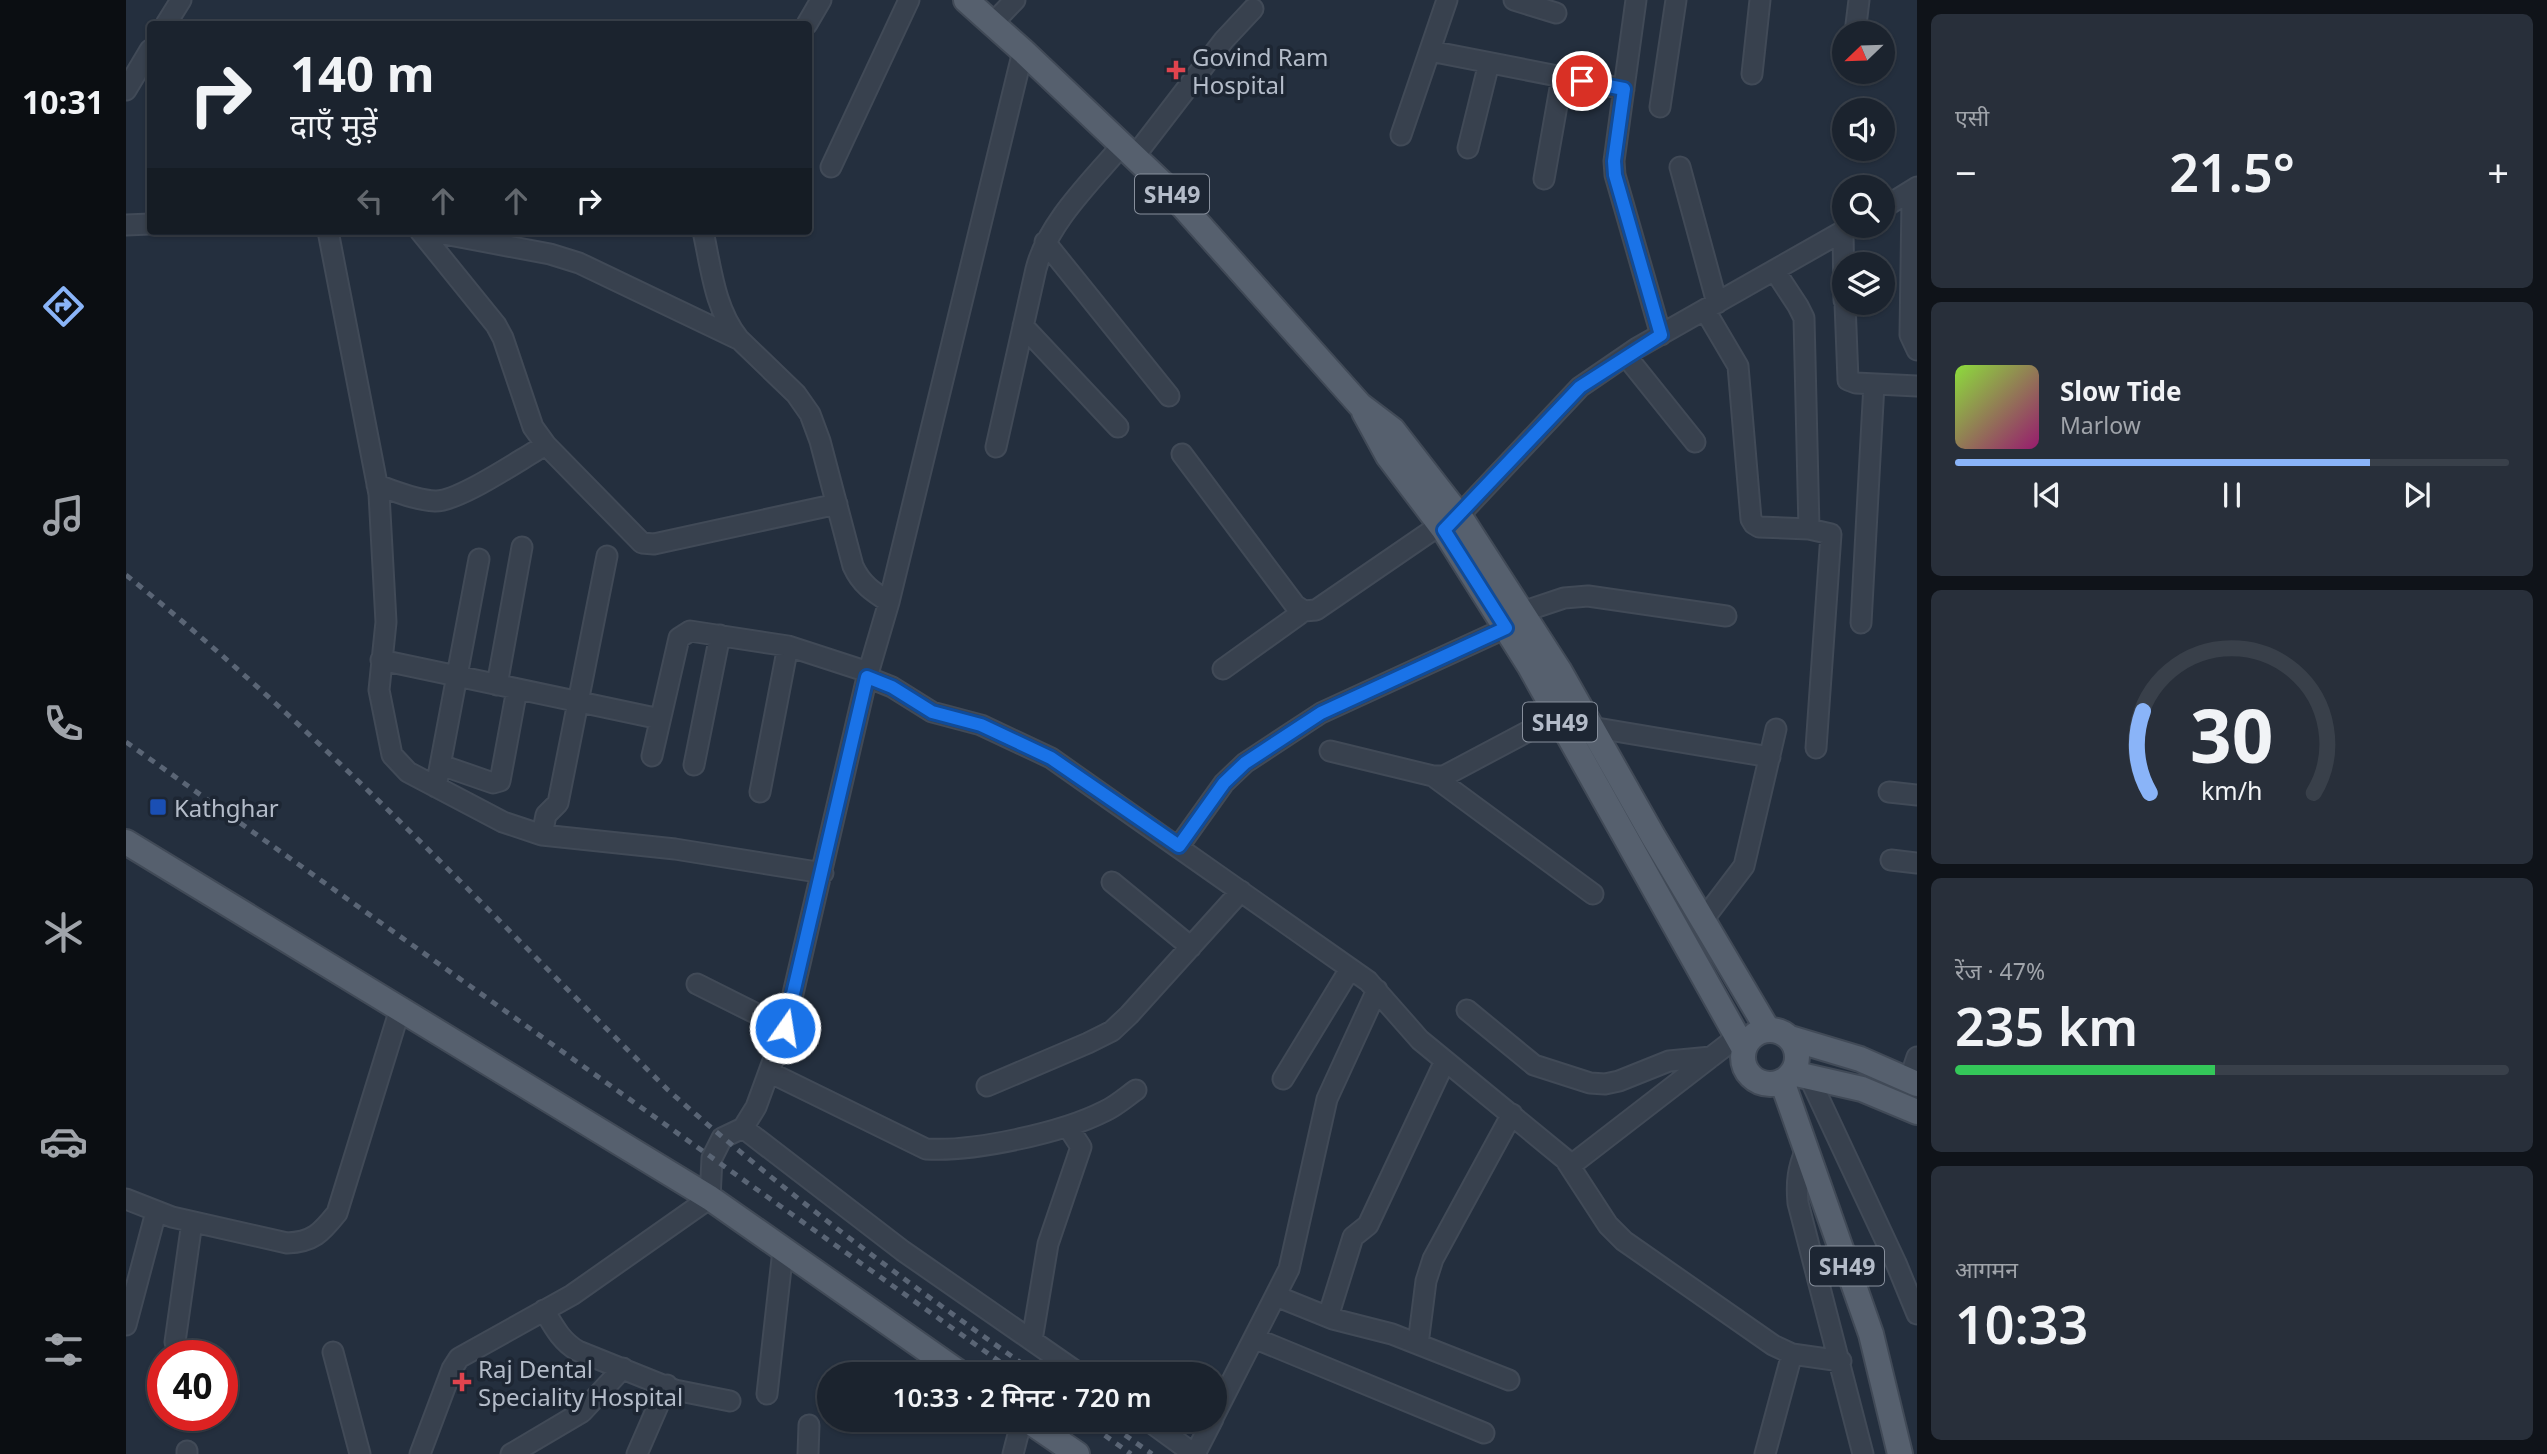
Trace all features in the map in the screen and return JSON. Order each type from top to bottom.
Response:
[{"type":"main road","name":"SH49","points":[[978,8],[1163,184],[1360,405],[1393,430],[1448,523],[1514,620],[1559,670],[1703,920],[1779,1034]]},
{"type":"main road","name":"SH49","points":[[1514,620],[1530,665],[1557,716],[1741,1043]]},
{"type":"main road","points":[[126,842],[710,1198],[944,1362]]},
{"type":"main road","points":[[1914,1074],[1779,1034],[1755,1034],[1741,1043],[1746,1068],[1751,1076],[1766,1083],[1794,1077],[1862,1089],[1917,1112]]},
{"type":"main road","points":[[1779,1034],[1797,1054],[1794,1077]]},
{"type":"main road","name":"SH49","points":[[1794,1077],[1806,1149],[1871,1334],[1900,1454]]},
{"type":"main road","points":[[1044,1432],[1077,1454]]},
{"type":"street","points":[[168,21],[181,0]]},
{"type":"street","points":[[809,21],[821,0]]},
{"type":"street","points":[[831,167],[909,0]]},
{"type":"street","points":[[978,8],[1015,0]]},
{"type":"street","points":[[1401,135],[1447,0]]},
{"type":"street","points":[[1514,0],[1556,13]]},
{"type":"street","points":[[1636,0],[1614,161],[1615,175],[1661,335]]},
{"type":"street","points":[[1660,107],[1676,0]]},
{"type":"street","points":[[1752,74],[1760,0]]},
{"type":"street","points":[[1856,21],[1859,0]]},
{"type":"street","points":[[996,447],[1045,242],[1059,222],[1128,151],[1253,9]]},
{"type":"street","points":[[419,1454],[452,1368],[459,1358],[572,1295],[710,1198],[712,1158],[722,1138],[743,1128],[756,1107],[785,1028],[868,675],[1023,51]]},
{"type":"street","points":[[1430,51],[1624,89]]},
{"type":"street","points":[[126,90],[147,55]]},
{"type":"street","points":[[1468,148],[1489,63]]},
{"type":"street","points":[[1544,179],[1562,77]]},
{"type":"street","points":[[1681,167],[1711,307],[1738,366],[1751,520],[1759,527],[1828,532],[1831,538],[1816,748]]},
{"type":"street","points":[[1895,203],[1912,197],[1910,335],[1917,350]]},
{"type":"street","points":[[126,225],[147,224]]},
{"type":"street","points":[[329,235],[377,485],[386,622],[379,690],[392,755],[402,767],[436,787],[503,822],[542,835],[675,849],[823,873]]},
{"type":"street","points":[[423,235],[496,325],[503,338],[533,426],[546,444],[637,539],[648,545],[837,504]]},
{"type":"street","points":[[449,235],[550,254],[579,264],[740,340]]},
{"type":"street","points":[[703,235],[720,306],[729,327],[796,394],[810,414],[820,441],[853,566],[859,579],[888,603]]},
{"type":"street","points":[[1223,669],[1304,611],[1316,610],[1448,523],[1580,387],[1661,335],[1832,238]]},
{"type":"street","points":[[1045,242],[1169,396]]},
{"type":"street","points":[[1775,271],[1804,318],[1809,529]]},
{"type":"street","points":[[1845,315],[1848,380],[1856,383],[1917,386]]},
{"type":"street","points":[[1023,326],[1118,428]]},
{"type":"street","points":[[1626,356],[1695,442]]},
{"type":"street","points":[[1861,623],[1874,384]]},
{"type":"street","points":[[377,485],[423,499],[438,501],[455,497],[546,444]]},
{"type":"street","points":[[1182,454],[1295,605],[1304,611]]},
{"type":"street","points":[[441,765],[493,783],[500,781],[522,547]]},
{"type":"street","points":[[542,835],[547,815],[558,803],[607,555]]},
{"type":"street","points":[[436,787],[479,559]]},
{"type":"street","points":[[1179,846],[1224,783],[1245,763],[1321,713],[1564,598],[1588,596],[1726,616]]},
{"type":"street","points":[[652,756],[682,634],[690,631],[788,646],[868,675],[932,712],[981,725],[1051,758],[1179,846],[1377,990],[1407,1028],[1555,1149],[1570,1166],[1615,1234],[1757,1335],[1792,1354],[1840,1361]]},
{"type":"street","points":[[694,765],[720,635]]},
{"type":"street","points":[[760,792],[788,646]]},
{"type":"street","points":[[381,660],[660,719]]},
{"type":"street","points":[[1330,751],[1433,776],[1444,776],[1557,716]]},
{"type":"street","points":[[1591,727],[1770,757]]},
{"type":"street","points":[[1703,920],[1744,866],[1776,729]]},
{"type":"street","points":[[1433,776],[1592,894]]},
{"type":"street","points":[[1889,792],[1917,795]]},
{"type":"street","points":[[1891,860],[1917,863]]},
{"type":"street","points":[[1112,882],[1191,947]]},
{"type":"street","points":[[987,1086],[1112,1031],[1241,891]]},
{"type":"street","points":[[1283,1079],[1350,969]]},
{"type":"street","points":[[697,984],[785,1028]]},
{"type":"street","points":[[1227,1391],[1289,1269],[1327,1099],[1377,990]]},
{"type":"street","points":[[126,1199],[156,1212],[192,1222],[287,1243],[304,1242],[322,1231],[337,1213],[400,1009]]},
{"type":"street","points":[[1467,1010],[1534,1065],[1590,1083],[1619,1081],[1669,1061],[1711,1057]]},
{"type":"street","points":[[1570,1166],[1711,1057],[1741,1043]]},
{"type":"street","points":[[1328,1317],[1353,1237],[1368,1224],[1445,1060]]},
{"type":"street","points":[[769,1072],[926,1149],[951,1151],[1068,1127],[1106,1111],[1136,1090]]},
{"type":"street","points":[[1794,1077],[1896,1263],[1917,1314]]},
{"type":"street","points":[[1418,1344],[1426,1281],[1433,1259],[1511,1114]]},
{"type":"street","points":[[1032,1340],[1048,1244],[1081,1147],[1068,1127]]},
{"type":"street","points":[[743,1128],[902,1251],[1063,1362]]},
{"type":"street","points":[[1806,1149],[1798,1168],[1798,1203],[1863,1454]]},
{"type":"street","points":[[126,1325],[156,1212]]},
{"type":"street","points":[[175,1340],[192,1222]]},
{"type":"street","points":[[767,1394],[783,1250]]},
{"type":"street","points":[[1896,1263],[1917,1268]]},
{"type":"street","points":[[1276,1296],[1328,1317],[1392,1334],[1509,1380]]},
{"type":"street","points":[[544,1310],[567,1345],[685,1393],[730,1401]]},
{"type":"street","points":[[1254,1338],[1484,1433]]},
{"type":"street","points":[[333,1352],[359,1454]]},
{"type":"street","points":[[1765,1454],[1792,1354]]},
{"type":"street","points":[[511,1454],[582,1412],[623,1368]]},
{"type":"street","points":[[638,1454],[667,1385]]},
{"type":"street","points":[[808,1454],[809,1425]]},
{"type":"street","points":[[1013,1454],[1020,1432]]},
{"type":"street","points":[[1164,1432],[1194,1454],[1206,1432]]},
{"type":"railway","points":[[126,575],[198,635],[337,760],[668,1090],[848,1237],[1020,1362]]},
{"type":"railway","points":[[126,742],[1000,1362]]},
{"type":"railway","points":[[1100,1432],[1131,1454]]},
{"type":"railway","points":[[1121,1432],[1152,1454]]},
{"type":"place","name":"Govind Ram Hospital","points":[[1176,70]]},
{"type":"place","name":"Kathghar","points":[[158,807]]},
{"type":"place","name":"Raj Dental Speciality Hospital","points":[[462,1382]]},
{"type":"route","points":[[785,1028],[867,677],[892,687],[932,712],[981,725],[1051,758],[1179,846],[1224,783],[1245,763],[1321,713],[1506,628],[1444,530],[1580,387],[1661,335],[1615,175],[1614,161],[1624,89],[1582,81]]}]
